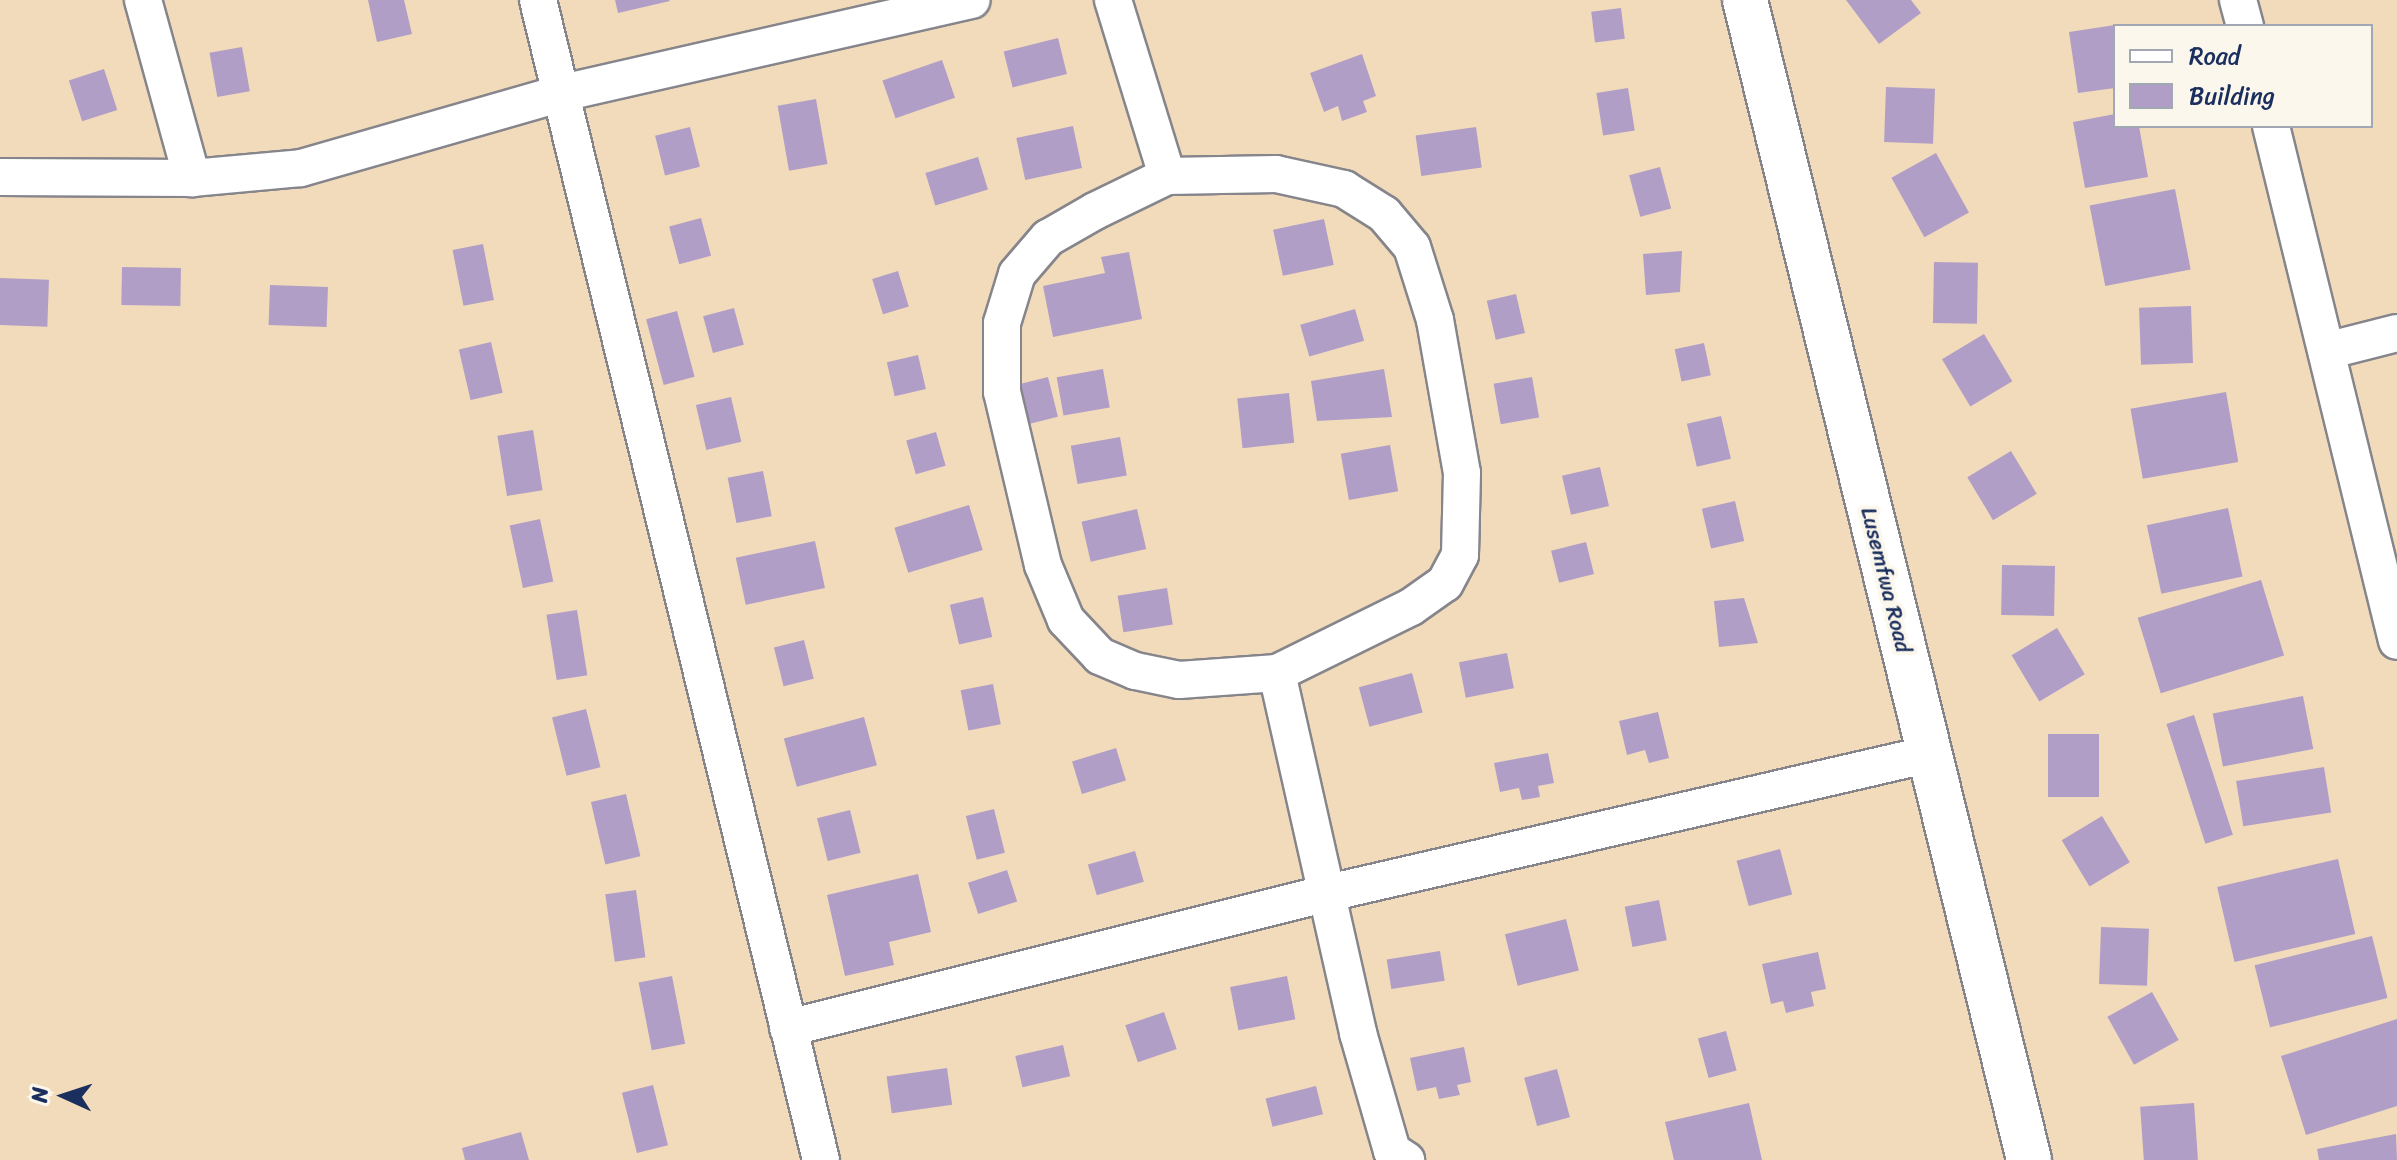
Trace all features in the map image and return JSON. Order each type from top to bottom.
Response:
[{"type":"street","points":[[143,0],[192,178]]},
{"type":"street","points":[[538,0],[821,1160]]},
{"type":"street","points":[[0,177],[192,178],[301,168],[562,93],[972,0]]},
{"type":"street","points":[[1113,0],[1167,176]]},
{"type":"street","name":"Lusemfwa Road","points":[[1745,0],[2029,1160]]},
{"type":"street","points":[[2238,0],[2244,24]]},
{"type":"street","points":[[2272,128],[2330,350],[2397,641]]},
{"type":"street","points":[[1276,174],[1344,189],[1384,214],[1412,247],[1435,320],[1462,473],[1460,555],[1445,583],[1411,607],[1277,673],[1179,680],[1100,656],[1066,620],[1043,565],[1002,392],[1002,323],[1017,274],[1048,238],[1167,176],[1276,174]]},
{"type":"street","points":[[2330,350],[2397,333]]},
{"type":"street","points":[[1277,673],[1324,894],[1395,1157]]},
{"type":"street","points":[[788,1028],[1324,894],[1930,754]]},
{"type":"building","points":[[368,0],[404,0],[412,34],[377,42]]},
{"type":"building","points":[[615,0],[669,0],[670,1],[618,13]]},
{"type":"building","points":[[1846,0],[1911,0],[1921,13],[1879,44]]},
{"type":"building","points":[[1621,8],[1625,39],[1595,42],[1591,12]]},
{"type":"building","points":[[2113,25],[2113,88],[2078,93],[2069,32]]},
{"type":"building","points":[[1058,38],[1067,74],[1013,87],[1004,52]]},
{"type":"building","points":[[242,47],[250,91],[217,97],[210,53]]},
{"type":"building","points":[[1362,54],[1376,96],[1363,101],[1367,112],[1342,121],[1338,106],[1324,112],[1310,73]]},
{"type":"building","points":[[942,60],[955,98],[895,118],[882,81]]},
{"type":"building","points":[[104,69],[117,110],[82,121],[69,80]]},
{"type":"building","points":[[1886,87],[1935,89],[1933,144],[1884,142]]},
{"type":"building","points":[[1628,88],[1635,130],[1603,135],[1596,93]]},
{"type":"building","points":[[816,99],[827,164],[789,171],[778,106]]},
{"type":"building","points":[[2113,114],[2113,128],[2139,128],[2148,177],[2085,188],[2073,122]]},
{"type":"building","points":[[1073,126],[1082,168],[1025,180],[1016,138]]},
{"type":"building","points":[[690,127],[700,167],[665,175],[655,136]]},
{"type":"building","points":[[1476,127],[1482,168],[1421,176],[1416,135]]},
{"type":"building","points":[[1936,153],[1969,212],[1924,237],[1891,178]]},
{"type":"building","points":[[978,157],[988,190],[935,206],[925,173]]},
{"type":"building","points":[[1660,167],[1671,209],[1640,217],[1629,175]]},
{"type":"building","points":[[2175,189],[2191,269],[2105,286],[2090,206]]},
{"type":"building","points":[[701,218],[711,256],[679,264],[669,227]]},
{"type":"building","points":[[1324,219],[1334,265],[1283,276],[1273,230]]},
{"type":"building","points":[[483,244],[494,300],[463,306],[453,250]]},
{"type":"building","points":[[1682,251],[1680,292],[1646,295],[1643,254]]},
{"type":"building","points":[[1129,252],[1142,319],[1053,337],[1043,286],[1105,273],[1101,257]]},
{"type":"building","points":[[1934,262],[1978,263],[1977,324],[1933,323]]},
{"type":"building","points":[[122,267],[181,268],[180,306],[121,305]]},
{"type":"building","points":[[898,271],[909,306],[883,314],[872,279]]},
{"type":"building","points":[[0,278],[49,280],[47,327],[0,325]]},
{"type":"building","points":[[270,285],[328,287],[327,327],[269,325]]},
{"type":"building","points":[[1516,294],[1525,333],[1496,340],[1487,301]]},
{"type":"building","points":[[2191,306],[2193,363],[2141,365],[2139,308]]},
{"type":"building","points":[[734,308],[744,345],[713,353],[703,316]]},
{"type":"building","points":[[1355,309],[1364,341],[1309,356],[1300,325]]},
{"type":"building","points":[[677,311],[695,377],[664,385],[646,319]]},
{"type":"building","points":[[1984,334],[2012,381],[1970,406],[1942,359]]},
{"type":"building","points":[[491,342],[503,393],[471,400],[459,349]]},
{"type":"building","points":[[1704,343],[1711,375],[1682,382],[1675,349]]},
{"type":"building","points":[[918,355],[926,389],[895,396],[887,362]]},
{"type":"building","points":[[1103,369],[1110,407],[1063,416],[1057,377]]},
{"type":"building","points":[[1384,369],[1392,417],[1317,421],[1311,381]]},
{"type":"building","points":[[1048,377],[1058,417],[1028,424],[1018,384]]},
{"type":"building","points":[[1532,377],[1539,417],[1501,424],[1494,384]]},
{"type":"building","points":[[2226,392],[2238,462],[2143,479],[2130,409]]},
{"type":"building","points":[[1289,393],[1294,443],[1243,448],[1237,398]]},
{"type":"building","points":[[731,397],[741,442],[706,450],[696,405]]},
{"type":"building","points":[[1721,416],[1731,459],[1697,467],[1687,424]]},
{"type":"building","points":[[533,430],[543,490],[507,496],[497,436]]},
{"type":"building","points":[[936,432],[946,466],[916,474],[906,441]]},
{"type":"building","points":[[1120,437],[1127,475],[1078,484],[1071,446]]},
{"type":"building","points":[[1390,445],[1398,491],[1349,500],[1341,454]]},
{"type":"building","points":[[2011,451],[2037,494],[1993,520],[1967,477]]},
{"type":"building","points":[[1600,467],[1609,506],[1571,515],[1562,476]]},
{"type":"building","points":[[763,471],[772,516],[736,523],[728,478]]},
{"type":"building","points":[[1735,501],[1744,541],[1711,549],[1702,509]]},
{"type":"building","points":[[969,505],[983,550],[908,573],[894,528]]},
{"type":"building","points":[[2228,508],[2243,576],[2161,594],[2147,525]]},
{"type":"building","points":[[1137,509],[1146,549],[1091,562],[1081,522]]},
{"type":"building","points":[[540,519],[553,582],[523,588],[510,525]]},
{"type":"building","points":[[815,541],[825,588],[746,605],[736,558]]},
{"type":"building","points":[[1586,542],[1594,574],[1559,583],[1551,551]]},
{"type":"building","points":[[2002,565],[2055,566],[2054,616],[2001,615]]},
{"type":"building","points":[[2261,580],[2284,656],[2161,693],[2138,618]]},
{"type":"building","points":[[1167,588],[1173,625],[1123,632],[1118,596]]},
{"type":"building","points":[[983,597],[992,637],[959,645],[950,605]]},
{"type":"building","points":[[1744,598],[1758,643],[1719,647],[1714,601]]},
{"type":"building","points":[[577,610],[587,675],[557,680],[546,615]]},
{"type":"building","points":[[2057,628],[2085,674],[2039,702],[2012,655]]},
{"type":"building","points":[[804,640],[814,679],[784,686],[774,647]]},
{"type":"building","points":[[1507,653],[1514,688],[1466,698],[1459,662]]},
{"type":"building","points":[[1412,673],[1423,713],[1369,727],[1359,687]]},
{"type":"building","points":[[993,684],[1001,724],[968,731],[961,690]]},
{"type":"building","points":[[2303,696],[2313,749],[2223,767],[2213,714]]},
{"type":"building","points":[[586,709],[601,767],[567,776],[552,717]]},
{"type":"building","points":[[1658,712],[1669,758],[1649,763],[1645,750],[1627,755],[1619,721]]},
{"type":"building","points":[[2194,715],[2233,835],[2205,844],[2166,724]]},
{"type":"building","points":[[864,717],[877,765],[797,787],[784,738]]},
{"type":"building","points":[[2048,734],[2099,734],[2099,797],[2048,797]]},
{"type":"building","points":[[1116,748],[1126,781],[1082,794],[1072,761]]},
{"type":"building","points":[[1548,753],[1554,783],[1538,786],[1540,797],[1522,800],[1519,788],[1500,792],[1494,763]]},
{"type":"building","points":[[2324,767],[2331,812],[2243,826],[2236,781]]},
{"type":"building","points":[[626,794],[640,856],[605,864],[591,802]]},
{"type":"building","points":[[994,809],[1005,853],[977,860],[966,816]]},
{"type":"building","points":[[850,810],[861,853],[828,861],[817,818]]},
{"type":"building","points":[[2102,816],[2130,862],[2090,886],[2062,840]]},
{"type":"building","points":[[1780,849],[1792,894],[1749,906],[1737,861]]},
{"type":"building","points":[[1135,851],[1144,882],[1097,895],[1088,865]]},
{"type":"building","points":[[2338,859],[2355,934],[2234,962],[2217,887]]},
{"type":"building","points":[[1007,870],[1017,901],[978,914],[968,883]]},
{"type":"building","points":[[918,874],[931,932],[889,942],[894,965],[845,976],[827,895]]},
{"type":"building","points":[[636,890],[645,957],[615,962],[605,894]]},
{"type":"building","points":[[1659,900],[1667,940],[1632,947],[1625,907]]},
{"type":"building","points":[[1566,919],[1579,970],[1518,986],[1505,934]]},
{"type":"building","points":[[2101,927],[2149,929],[2147,986],[2099,984]]},
{"type":"building","points":[[2372,936],[2387,998],[2270,1027],[2255,965]]},
{"type":"building","points":[[1440,951],[1445,981],[1391,989],[1387,959]]},
{"type":"building","points":[[1818,952],[1826,989],[1811,992],[1814,1006],[1786,1013],[1783,1001],[1771,1004],[1762,964]]},
{"type":"building","points":[[672,976],[685,1044],[652,1050],[639,982]]},
{"type":"building","points":[[1287,976],[1295,1019],[1238,1030],[1230,987]]},
{"type":"building","points":[[2152,992],[2179,1040],[2134,1065],[2107,1017]]},
{"type":"building","points":[[1164,1012],[1177,1049],[1138,1062],[1125,1025]]},
{"type":"building","points":[[2397,1019],[2397,1106],[2306,1135],[2281,1056]]},
{"type":"building","points":[[1726,1031],[1737,1071],[1709,1078],[1698,1039]]},
{"type":"building","points":[[1063,1045],[1070,1076],[1022,1087],[1015,1056]]},
{"type":"building","points":[[1464,1047],[1471,1082],[1457,1085],[1460,1095],[1439,1099],[1436,1087],[1417,1091],[1410,1058]]},
{"type":"building","points":[[947,1068],[952,1105],[892,1113],[887,1076]]},
{"type":"building","points":[[1557,1069],[1570,1117],[1537,1126],[1524,1078]]},
{"type":"building","points":[[653,1085],[668,1145],[637,1153],[622,1093]]},
{"type":"building","points":[[1316,1086],[1323,1114],[1273,1127],[1266,1099]]},
{"type":"building","points":[[1749,1103],[1762,1160],[1674,1160],[1665,1122]]},
{"type":"building","points":[[2194,1103],[2198,1160],[2144,1160],[2140,1107]]},
{"type":"building","points":[[521,1132],[529,1160],[465,1160],[462,1148]]},
{"type":"building","points":[[2396,1134],[2397,1160],[2319,1160],[2317,1149]]}]
